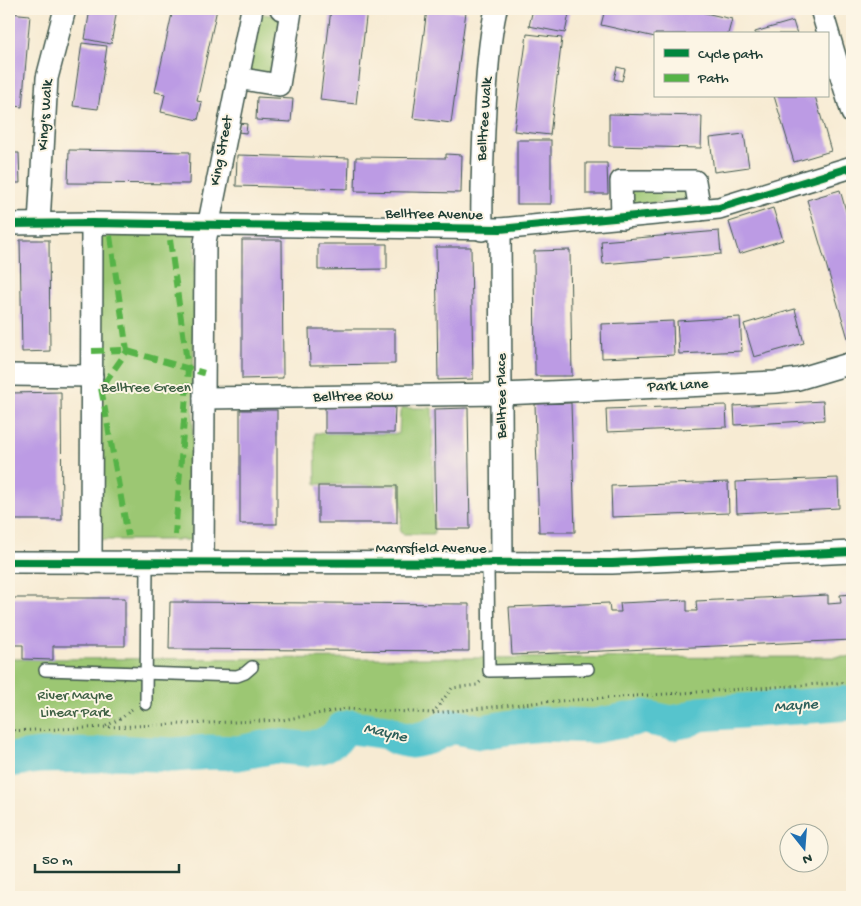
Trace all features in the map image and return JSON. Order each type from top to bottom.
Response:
[{"type":"street","name":"King's Walk","points":[[39,224],[47,78],[64,9]]},
{"type":"street","name":"King Street","points":[[208,225],[252,9]]},
{"type":"street","points":[[237,78],[279,85],[291,10],[281,9]]},
{"type":"street","name":"Belltree Walk","points":[[491,230],[481,185],[487,79],[496,9]]},
{"type":"street","points":[[821,9],[828,32]]},
{"type":"street","points":[[828,32],[852,113]]},
{"type":"street","name":"Belltree Avenue","points":[[9,224],[92,223],[491,230],[719,208],[852,167]]},
{"type":"street","points":[[622,218],[621,181],[695,181],[700,210]]},
{"type":"street","points":[[91,563],[92,223]]},
{"type":"street","points":[[203,562],[205,242],[208,225]]},
{"type":"street","name":"Belltree Place","points":[[491,230],[502,394],[495,563]]},
{"type":"street","name":"Park Lane","points":[[502,394],[775,382],[798,379],[852,363]]},
{"type":"street","points":[[9,375],[92,376]]},
{"type":"street","name":"Belltree Row","points":[[204,398],[502,394]]},
{"type":"street","name":"Marrsfield Avenue","points":[[9,562],[612,563],[852,552]]},
{"type":"lane","points":[[146,704],[147,562]]},
{"type":"lane","points":[[495,563],[489,672],[588,668]]},
{"type":"lane","points":[[45,670],[237,676],[245,674],[252,667]]},
{"type":"path","points":[[432,713],[452,688],[477,685],[489,672]]},
{"type":"path","points":[[9,731],[282,720],[346,708],[432,713],[542,702],[852,682]]},
{"type":"path","points":[[103,727],[123,717],[133,707],[146,704]]},
{"type":"green space","points":[[265,14],[280,17],[274,73],[267,75],[248,71],[258,15]]},
{"type":"green space","points":[[631,191],[687,191],[689,199],[636,205],[632,203]]},
{"type":"green space","name":"Belltree Green","points":[[109,229],[195,231],[192,540],[98,540],[99,237]]},
{"type":"green space","points":[[403,408],[432,408],[434,534],[403,534],[400,532],[402,512],[400,486],[316,484],[315,433],[399,434],[400,412]]},
{"type":"green space","name":"River Mayne Linear Park","points":[[852,657],[852,704],[9,753],[9,659]]},
{"type":"building","points":[[90,9],[117,9],[111,44],[85,39]]},
{"type":"building","points":[[173,9],[217,9],[197,101],[202,102],[198,120],[161,112],[165,94],[155,92]]},
{"type":"building","points":[[331,9],[367,9],[356,104],[320,100]]},
{"type":"building","points":[[427,9],[466,12],[451,123],[413,118]]},
{"type":"building","points":[[533,9],[570,9],[565,33],[529,26]]},
{"type":"building","points":[[605,9],[687,9],[732,19],[729,32],[654,32],[654,37],[601,25]]},
{"type":"building","points":[[9,13],[30,15],[22,107],[9,105]]},
{"type":"building","points":[[793,21],[796,32],[755,32]]},
{"type":"building","points":[[527,34],[562,38],[550,135],[514,131]]},
{"type":"building","points":[[82,43],[107,46],[98,109],[73,106]]},
{"type":"building","points":[[617,67],[625,69],[622,81],[614,79]]},
{"type":"building","points":[[257,97],[293,99],[291,122],[256,120]]},
{"type":"building","points":[[775,98],[816,98],[831,151],[794,162]]},
{"type":"building","points":[[609,114],[702,116],[701,148],[609,146]]},
{"type":"building","points":[[239,123],[247,124],[246,133],[238,132]]},
{"type":"building","points":[[744,134],[749,167],[714,172],[710,138]]},
{"type":"building","points":[[517,140],[551,140],[551,204],[517,204]]},
{"type":"building","points":[[69,150],[190,152],[189,184],[68,183]]},
{"type":"building","points":[[9,153],[19,153],[20,183],[9,183]]},
{"type":"building","points":[[446,154],[462,155],[461,193],[355,191],[356,157],[446,158]]},
{"type":"building","points":[[237,155],[349,158],[348,189],[236,186]]},
{"type":"building","points":[[586,163],[607,163],[608,194],[586,194]]},
{"type":"building","points":[[840,190],[852,232],[852,345],[850,345],[807,200]]},
{"type":"building","points":[[773,208],[783,240],[739,254],[729,222]]},
{"type":"building","points":[[719,231],[721,254],[603,264],[601,241]]},
{"type":"building","points":[[20,240],[49,240],[50,351],[22,352]]},
{"type":"building","points":[[242,240],[282,240],[283,378],[242,379]]},
{"type":"building","points":[[318,244],[387,244],[387,269],[318,270]]},
{"type":"building","points":[[436,247],[471,247],[473,379],[438,380]]},
{"type":"building","points":[[570,250],[572,376],[535,376],[534,251]]},
{"type":"building","points":[[795,309],[804,343],[754,357],[744,324]]},
{"type":"building","points":[[740,317],[742,351],[679,354],[677,321]]},
{"type":"building","points":[[673,321],[674,355],[602,358],[601,324]]},
{"type":"building","points":[[309,329],[395,329],[395,364],[310,365]]},
{"type":"building","points":[[61,392],[62,520],[11,520],[10,393]]},
{"type":"building","points":[[823,401],[824,420],[735,425],[734,406]]},
{"type":"building","points":[[571,403],[575,532],[539,532],[535,404]]},
{"type":"building","points":[[726,405],[727,427],[607,432],[606,409]]},
{"type":"building","points":[[325,407],[395,407],[394,433],[325,433]]},
{"type":"building","points":[[468,408],[470,529],[436,529],[434,409]]},
{"type":"building","points":[[240,410],[277,410],[277,524],[240,524]]},
{"type":"building","points":[[838,478],[839,508],[737,513],[736,482]]},
{"type":"building","points":[[728,482],[729,513],[612,517],[611,486]]},
{"type":"building","points":[[318,486],[397,486],[397,523],[318,523]]},
{"type":"building","points":[[852,594],[852,640],[512,655],[509,607],[609,603],[610,612],[621,612],[620,603],[687,600],[687,611],[697,611],[696,601],[828,595],[828,604],[841,603],[840,595]]},
{"type":"building","points":[[9,598],[125,598],[125,646],[53,646],[53,660],[23,659],[23,645],[9,645]]},
{"type":"building","points":[[170,602],[469,604],[469,651],[169,649]]},
{"type":"waterway","name":"Mayne","points":[[9,760],[40,756],[97,755],[115,752],[173,755],[209,752],[238,753],[275,746],[305,749],[322,746],[335,739],[343,729],[352,727],[387,732],[397,738],[412,741],[429,737],[451,726],[481,732],[542,724],[594,726],[644,717],[672,723],[687,720],[700,714],[852,703]]},
{"type":"marked path","points":[[110,236],[127,351],[101,388],[128,536]]},
{"type":"marked path","points":[[170,240],[188,369],[175,535]]},
{"type":"marked path","points":[[92,351],[124,350],[204,373]]},
{"type":"cycle path","points":[[9,224],[92,223],[500,229],[719,208],[852,167]]},
{"type":"cycle path","points":[[9,562],[612,563],[852,552]]}]
